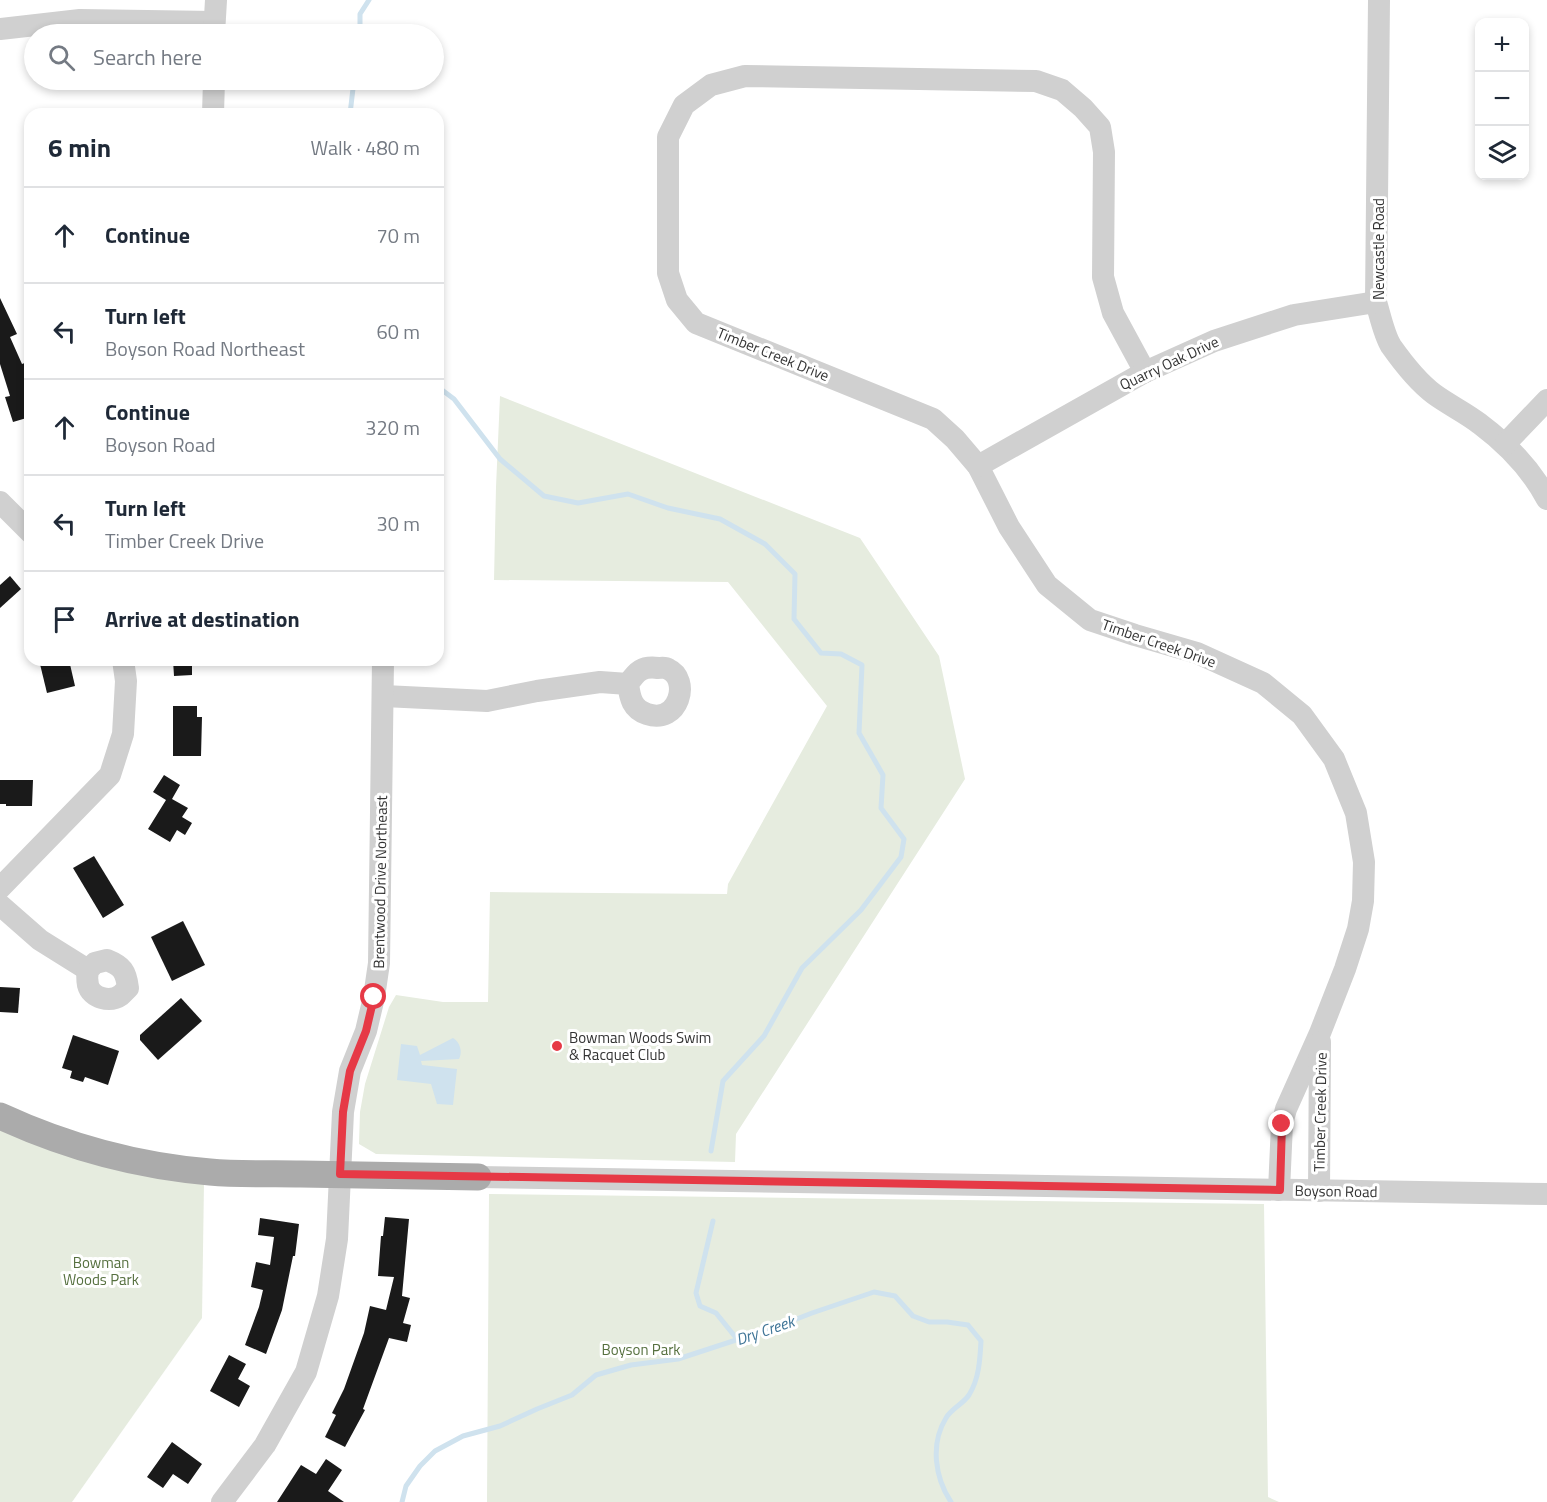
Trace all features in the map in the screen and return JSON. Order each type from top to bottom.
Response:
[{"type":"main road","points":[[0,1116],[65,1142],[116,1157],[210,1172],[478,1177]]},
{"type":"street","name":"Newcastle Road","points":[[1379,0],[1376,302],[1390,344],[1413,374],[1432,392],[1479,423],[1505,444],[1539,484],[1547,500]]},
{"type":"street","points":[[44,24],[80,20],[215,19]]},
{"type":"street","points":[[0,29],[24,26]]},
{"type":"street","name":"Timber Creek Drive","points":[[1145,372],[1113,313],[1103,277],[1104,152],[1100,127],[1062,90],[1036,81],[745,76],[711,85],[684,105],[669,137],[669,273],[677,300],[696,323],[933,419],[978,466],[1009,527],[1047,585],[1090,620],[1197,653],[1263,683],[1302,715],[1334,759],[1356,813],[1364,862],[1363,901],[1358,929],[1346,969],[1286,1109],[1282,1124],[1280,1190]]},
{"type":"street","points":[[213,108],[214,90]]},
{"type":"street","name":"Quarry Oak Drive","points":[[978,466],[1145,372],[1214,341],[1294,315],[1376,302]]},
{"type":"street","points":[[1505,444],[1547,400]]},
{"type":"street","points":[[0,502],[24,526]]},
{"type":"street","points":[[0,888],[110,775],[123,734],[126,681],[124,666]]},
{"type":"street","name":"Brentwood Drive Northeast","points":[[222,1502],[265,1444],[306,1372],[328,1296],[338,1239],[343,1112],[350,1071],[366,1031],[379,963],[383,666]]},
{"type":"street","points":[[384,696],[487,700],[600,682],[628,684]]},
{"type":"street","points":[[0,905],[40,940],[88,970]]},
{"type":"street","name":"Timber Creek Drive","points":[[1319,1191],[1320,1033]]},
{"type":"street","name":"Boyson Road","points":[[478,1177],[1547,1194]]},
{"type":"green space","points":[[500,396],[860,538],[939,656],[965,779],[736,1134],[735,1162],[376,1154],[359,1144],[360,1112],[365,1084],[389,1007],[396,995],[443,1002],[488,1002],[490,892],[727,894],[728,884],[827,706],[728,582],[494,580]]},
{"type":"green space","name":"Bowman Woods Park","points":[[0,1129],[204,1182],[202,1318],[72,1502],[0,1502]]},
{"type":"green space","name":"Boyson Park","points":[[489,1194],[1264,1204],[1268,1497],[1279,1502],[487,1502]]},
{"type":"water","points":[[453,1038],[460,1047],[459,1059],[421,1061],[422,1065],[457,1069],[453,1105],[437,1104],[431,1084],[397,1080],[401,1044],[417,1046],[420,1055]]},
{"type":"building","points":[[0,298],[17,334],[10,337],[22,364],[24,363],[24,419],[13,422],[5,397],[10,396],[0,364]]},
{"type":"building","points":[[10,576],[21,589],[0,608],[0,585]]},
{"type":"building","points":[[40,666],[70,666],[75,686],[47,693]]},
{"type":"building","points":[[173,666],[192,666],[192,675],[174,676]]},
{"type":"building","points":[[173,706],[197,706],[197,717],[202,717],[201,756],[173,756]]},
{"type":"building","points":[[164,775],[180,785],[172,799],[188,808],[182,817],[192,823],[185,835],[177,830],[170,842],[148,829],[166,800],[153,792]]},
{"type":"building","points":[[0,780],[33,780],[32,806],[0,804]]},
{"type":"building","points":[[94,856],[124,905],[103,918],[73,868]]},
{"type":"building","points":[[183,921],[205,965],[172,981],[151,937]]},
{"type":"building","points":[[0,987],[20,988],[18,1013],[0,1012]]},
{"type":"building","points":[[181,998],[202,1021],[158,1060],[140,1040],[140,1035]]},
{"type":"building","points":[[73,1035],[119,1051],[108,1085],[85,1077],[83,1082],[70,1078],[72,1071],[62,1068]]},
{"type":"building","points":[[385,1217],[409,1219],[402,1296],[410,1298],[403,1323],[411,1325],[407,1342],[389,1338],[363,1409],[365,1410],[345,1447],[325,1437],[336,1415],[332,1413],[344,1389],[364,1333],[370,1306],[386,1310],[394,1277],[378,1276]]},
{"type":"building","points":[[260,1218],[299,1224],[295,1256],[293,1256],[282,1310],[266,1354],[245,1345],[263,1290],[251,1287],[256,1262],[270,1265],[274,1237],[258,1235]]},
{"type":"building","points":[[229,1355],[246,1364],[238,1379],[250,1386],[239,1407],[210,1391]]},
{"type":"building","points":[[172,1442],[202,1464],[188,1484],[173,1474],[163,1488],[147,1477]]},
{"type":"building","points":[[326,1459],[342,1470],[328,1491],[344,1502],[277,1502],[301,1465],[316,1474]]},
{"type":"waterway","points":[[360,24],[360,14],[369,0]]},
{"type":"waterway","points":[[351,108],[353,90]]},
{"type":"waterway","points":[[444,392],[454,399],[500,459],[544,496],[578,503],[628,494],[668,508],[720,519],[765,544],[795,574],[794,619],[821,653],[841,654],[862,665],[859,733],[883,775],[881,808],[904,839],[901,857],[861,910],[802,968],[764,1036],[723,1081],[711,1151]]},
{"type":"waterway","points":[[713,1221],[696,1293],[700,1306],[716,1313],[737,1339]]},
{"type":"waterway","name":"Dry Creek","points":[[402,1502],[406,1486],[420,1466],[435,1451],[463,1436],[500,1426],[572,1395],[596,1375],[631,1365],[678,1359],[874,1292],[895,1296],[913,1316],[929,1322],[968,1325],[981,1341],[978,1369],[972,1389],[948,1415],[938,1439],[936,1450],[938,1472],[951,1502]]},
{"type":"place","name":"Bowman Woods Swim & Racquet Club","points":[[557,1046]]},
{"type":"route","points":[[374,997],[366,1031],[350,1071],[343,1112],[340,1174],[1280,1190],[1282,1124]]}]
